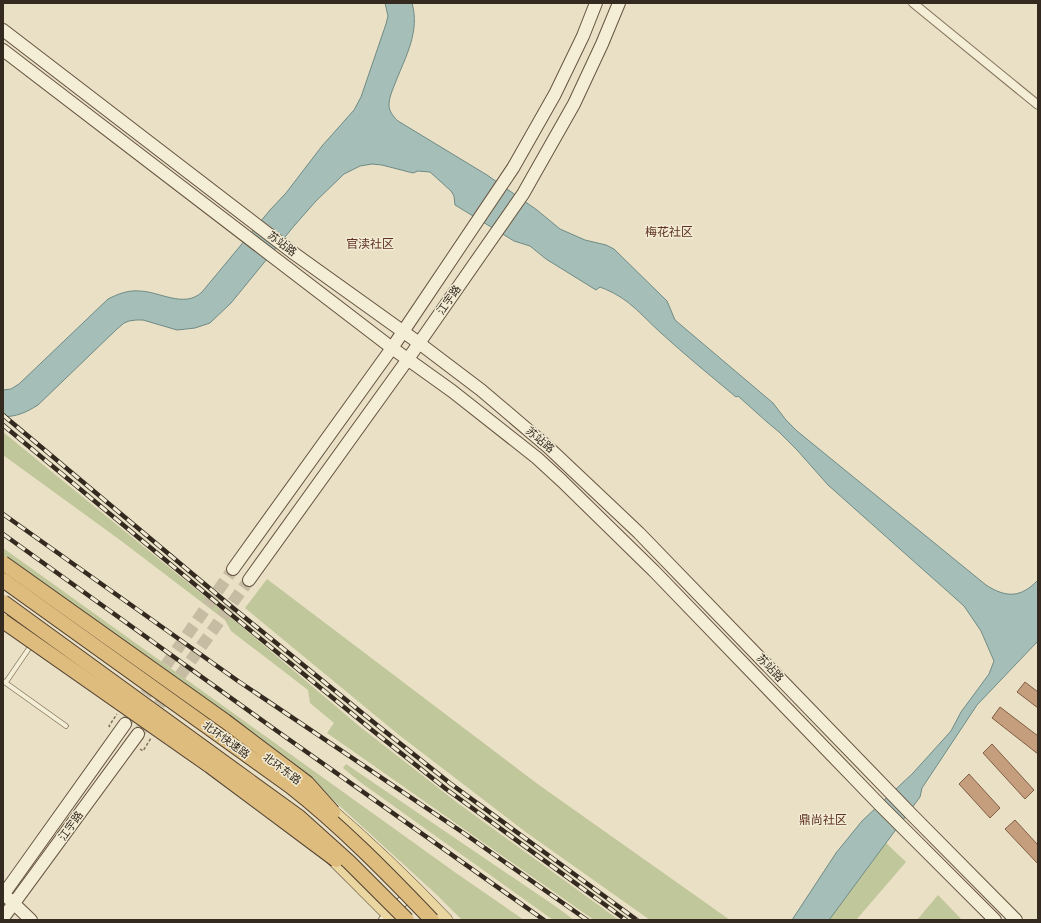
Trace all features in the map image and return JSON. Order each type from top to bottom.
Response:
[{"type":"highway","points":[[3,563],[226,721],[307,783],[392,878]]},
{"type":"highway","name":"北环快速路","points":[[3,580],[290,786],[315,806],[392,878],[432,920]]},
{"type":"highway","name":"北环快速路","points":[[3,602],[277,800],[319,834],[407,920]]},
{"type":"highway","points":[[3,621],[210,766],[378,890]]},
{"type":"main road","name":"江宇路","points":[[233,569],[392,348],[513,168],[555,94],[583,36],[596,3]]},
{"type":"main road","name":"江宇路","points":[[249,580],[408,359],[523,194],[574,104],[619,3]]},
{"type":"main road","name":"苏站路","points":[[3,30],[292,252],[402,333],[419,343],[481,390],[548,447],[598,492],[639,533],[912,815],[1016,920]]},
{"type":"main road","name":"苏站路","points":[[3,50],[536,458],[562,481],[654,571],[879,804],[995,920]]},
{"type":"main road","name":"北环东路","points":[[3,568],[222,724],[295,779],[371,845],[416,888],[446,920]]},
{"type":"main road","points":[[3,615],[204,756],[272,808],[320,847],[389,918]]},
{"type":"main road","name":"江宇路","points":[[3,894],[125,724]]},
{"type":"main road","name":"江宇路","points":[[3,918],[138,734]]},
{"type":"main road","points":[[3,894],[31,920]]},
{"type":"street","points":[[913,3],[1038,105]]},
{"type":"street","points":[[389,918],[416,888]]},
{"type":"lane","points":[[36,639],[4,682],[66,726]]},
{"type":"path","points":[[109,726],[117,714]]},
{"type":"path","points":[[143,751],[152,738]]},
{"type":"green space","points":[[3,432],[241,626],[359,726],[459,804],[619,920],[594,920],[327,733],[334,723],[310,703],[308,690],[231,631],[225,620],[120,540],[3,455]]},
{"type":"green space","points":[[3,548],[456,873],[524,920],[462,920],[437,895],[319,787],[3,560]]},
{"type":"green space","points":[[267,579],[539,785],[730,920],[650,920],[527,833],[399,735],[245,608]]},
{"type":"green space","points":[[346,764],[574,920],[553,920],[360,782],[343,768]]},
{"type":"green space","points":[[886,843],[906,862],[856,920],[829,920]]},
{"type":"green space","points":[[938,895],[962,920],[917,920]]},
{"type":"water","points":[[385,3],[412,3],[414,13],[411,43],[392,90],[389,102],[389,108],[393,116],[398,121],[487,175],[537,210],[560,229],[585,240],[606,245],[614,249],[667,301],[675,320],[773,403],[797,431],[986,585],[1000,592],[1013,594],[1026,590],[1038,580],[1038,641],[977,705],[922,788],[920,797],[829,920],[792,920],[836,853],[862,821],[913,773],[951,731],[961,712],[989,674],[994,661],[981,631],[964,606],[828,485],[779,432],[738,396],[736,397],[689,357],[626,301],[610,291],[600,287],[596,290],[546,259],[530,246],[514,241],[455,205],[454,196],[451,191],[430,172],[418,171],[413,173],[372,164],[360,166],[344,174],[316,201],[231,303],[210,323],[195,328],[177,330],[143,320],[124,323],[38,405],[21,414],[3,417],[3,390],[11,389],[19,384],[108,299],[131,291],[147,292],[179,299],[195,297],[202,292],[270,210],[286,193],[322,146],[354,110],[361,97],[386,24],[388,16]]},
{"type":"building","points":[[1025,682],[1038,692],[1038,708],[1017,692]]},
{"type":"building","points":[[1000,707],[1038,736],[1038,754],[992,718]]},
{"type":"building","points":[[992,744],[1034,790],[1025,799],[983,753]]},
{"type":"building","points":[[969,774],[1000,808],[990,818],[959,784]]},
{"type":"building","points":[[1015,820],[1038,845],[1038,864],[1005,829]]},
{"type":"tunnel","points":[[125,724],[233,569]]},
{"type":"tunnel","points":[[138,734],[249,580]]},
{"type":"railway","points":[[3,415],[232,607],[451,784],[637,920]]},
{"type":"railway","points":[[3,425],[228,612],[446,789],[626,920]]},
{"type":"railway","points":[[3,514],[238,681],[465,834],[587,920]]},
{"type":"railway","points":[[3,534],[277,731],[544,920]]},
{"type":"district","name":"梅花社区","points":[[669,232]]},
{"type":"district","name":"官渎社区","points":[[370,244]]},
{"type":"district","name":"鼎尚社区","points":[[823,820]]}]
